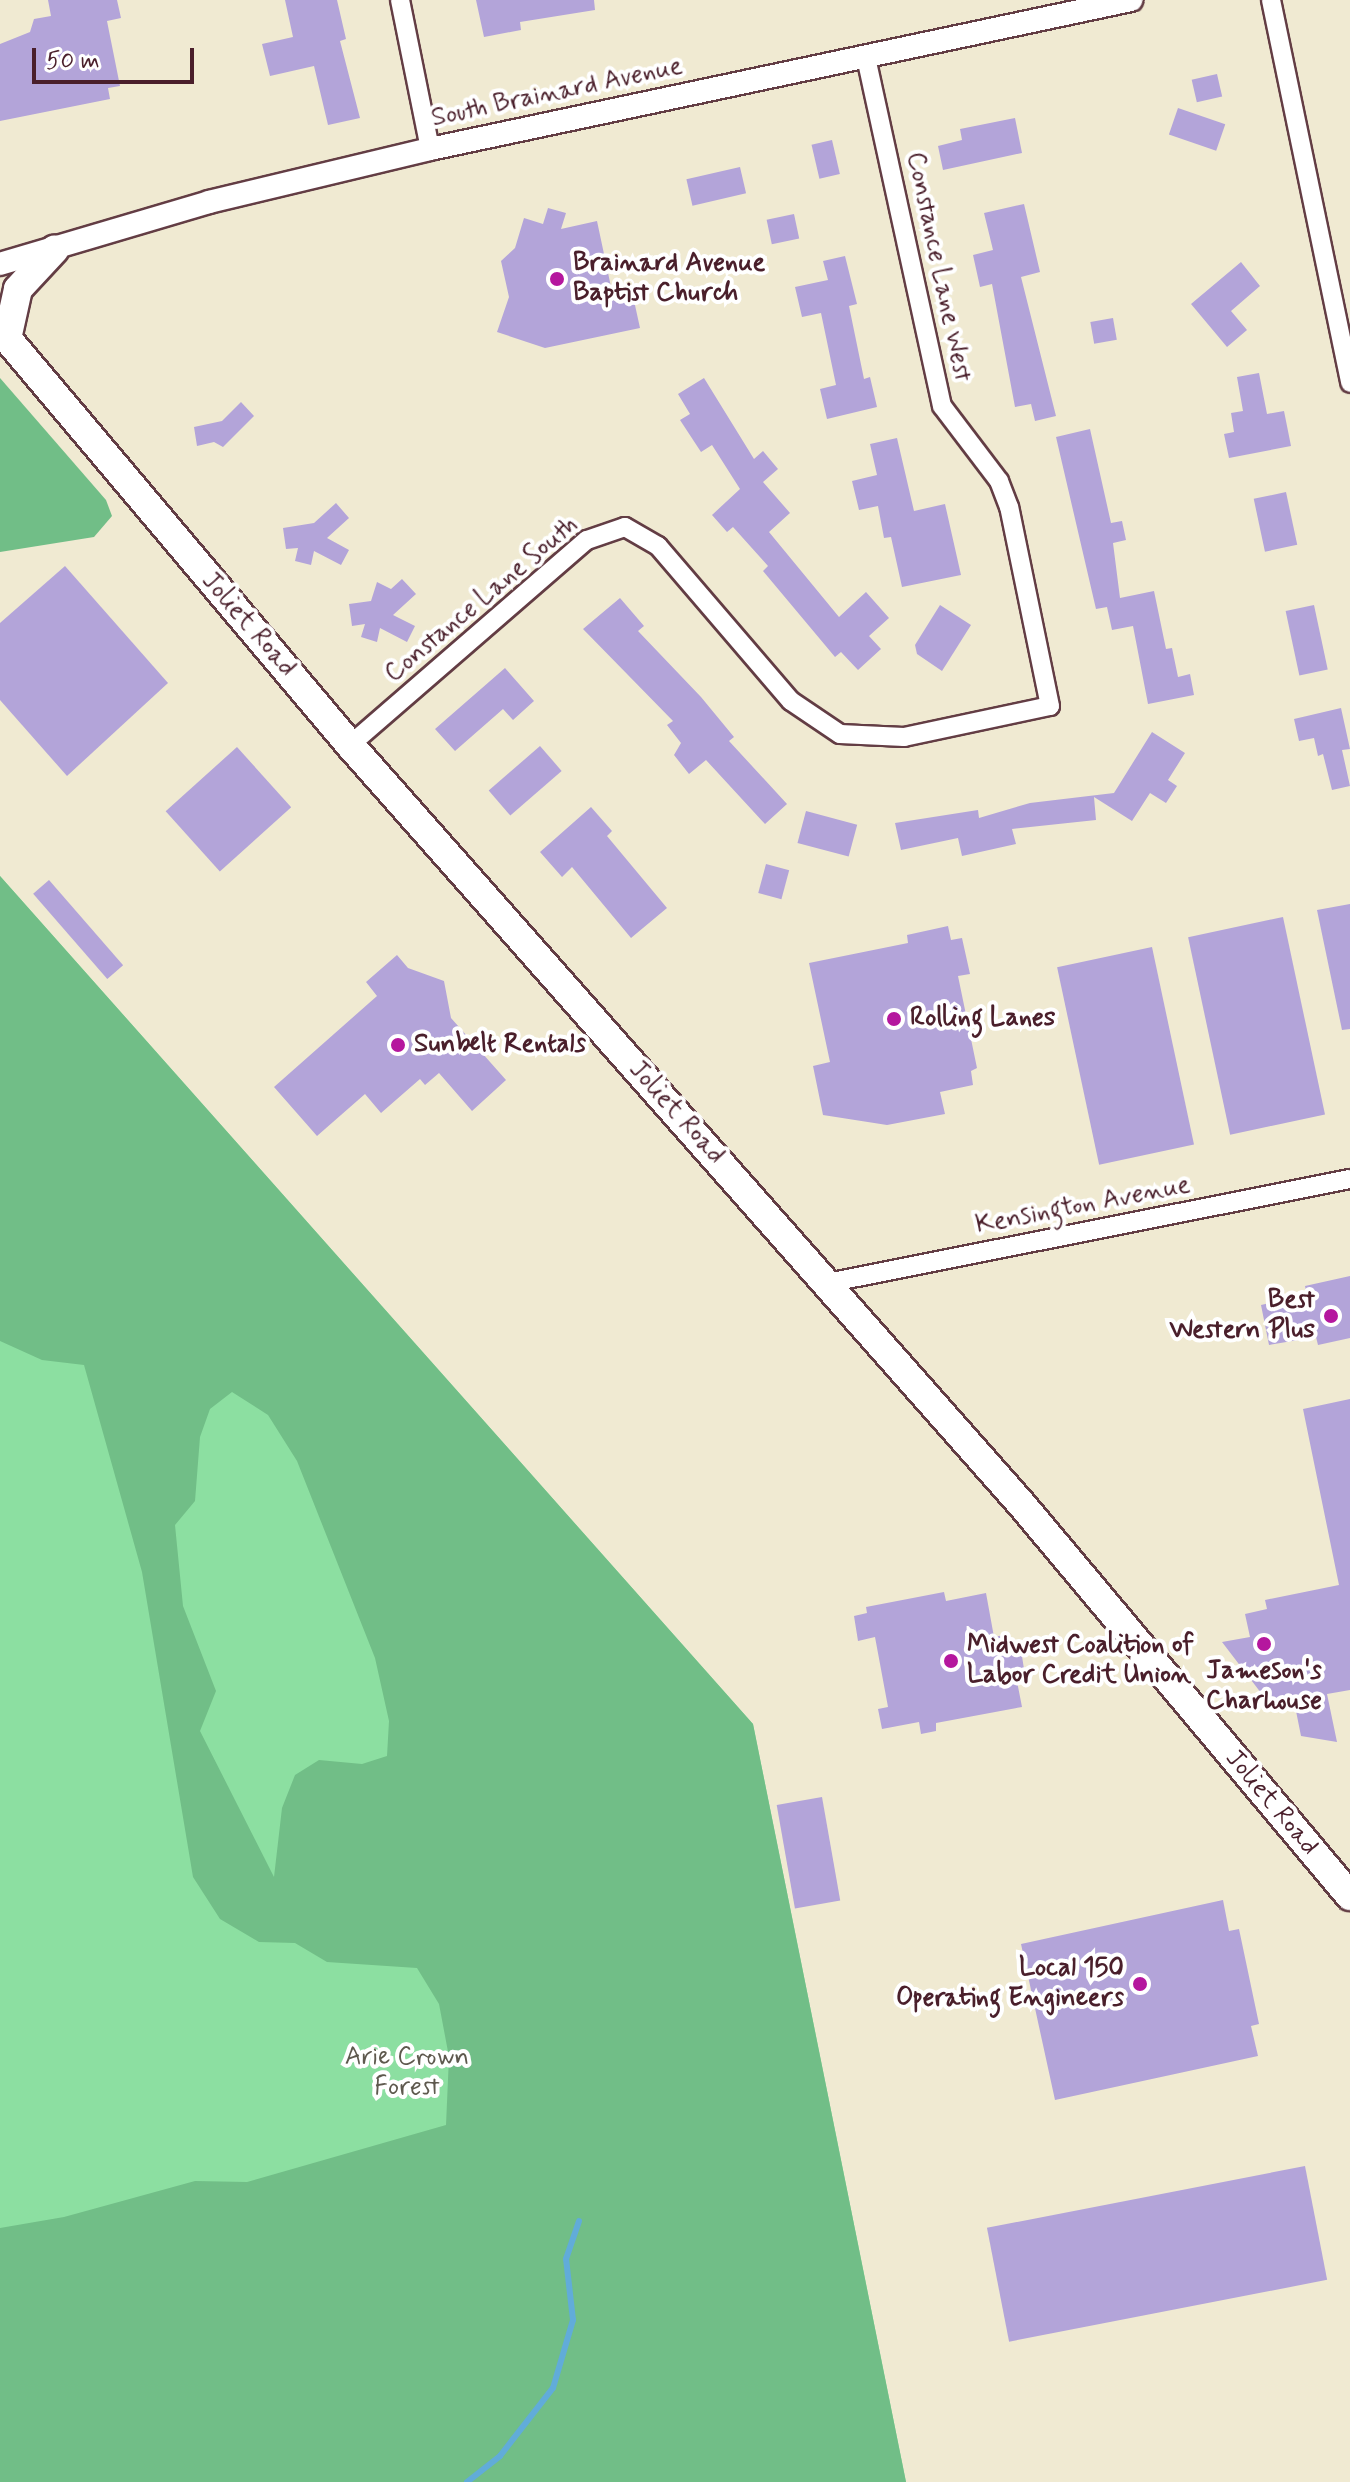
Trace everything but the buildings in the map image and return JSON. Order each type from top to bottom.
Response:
[{"type":"main road","points":[[4,334],[18,289],[55,249]]},
{"type":"main road","name":"Joliet Road","points":[[4,334],[350,745],[1023,1506],[1350,1896]]},
{"type":"street","points":[[400,0],[430,149]]},
{"type":"street","name":"South Brainard Avenue","points":[[0,264],[209,202],[430,149],[866,56],[1070,6],[1131,0]]},
{"type":"street","points":[[1271,0],[1350,383]]},
{"type":"street","name":"Constance Lane West","points":[[866,56],[939,395],[956,430],[999,481],[1009,507],[1050,706]]},
{"type":"street","name":"Constance Lane South","points":[[350,745],[587,540],[625,527],[658,546],[791,701],[840,734],[904,737],[1050,706]]},
{"type":"street","name":"Kensington Avenue","points":[[827,1283],[1350,1179]]},
{"type":"green space","points":[[0,378],[106,500],[112,516],[94,537],[0,552]]},
{"type":"green space","name":"Arie Crown Forest","points":[[0,876],[753,1724],[906,2482],[0,2482]]},
{"type":"green space","name":"Arie Crown Forest","points":[[0,876],[753,1724],[906,2482],[0,2482],[0,2228],[64,2217],[195,2181],[247,2182],[446,2125],[449,2057],[439,2004],[417,1968],[327,1962],[295,1943],[259,1942],[220,1919],[193,1877],[142,1572],[84,1365],[42,1360],[0,1341]],"holes":[[[232,1392],[268,1415],[297,1461],[375,1658],[389,1721],[387,1756],[362,1764],[319,1760],[295,1775],[282,1808],[274,1877],[200,1731],[216,1691],[183,1606],[175,1525],[195,1501],[200,1437],[210,1409]]]},
{"type":"waterway","points":[[467,2482],[500,2456],[553,2388],[573,2320],[566,2259],[579,2221]]},
{"type":"place","name":"Brainard Avenue Baptist Church","points":[[557,279]]},
{"type":"place","name":"Rolling Lanes","points":[[894,1019]]},
{"type":"place","name":"Sunbelt Rentals","points":[[398,1045]]},
{"type":"place","name":"Best Western Plus","points":[[1331,1316]]},
{"type":"place","name":"Jameson's Charhouse","points":[[1264,1644]]},
{"type":"place","name":"Midwest Coalition of Labor Credit Union","points":[[951,1661]]},
{"type":"place","name":"Local 150 Operating Engineers","points":[[1140,1984]]}]
